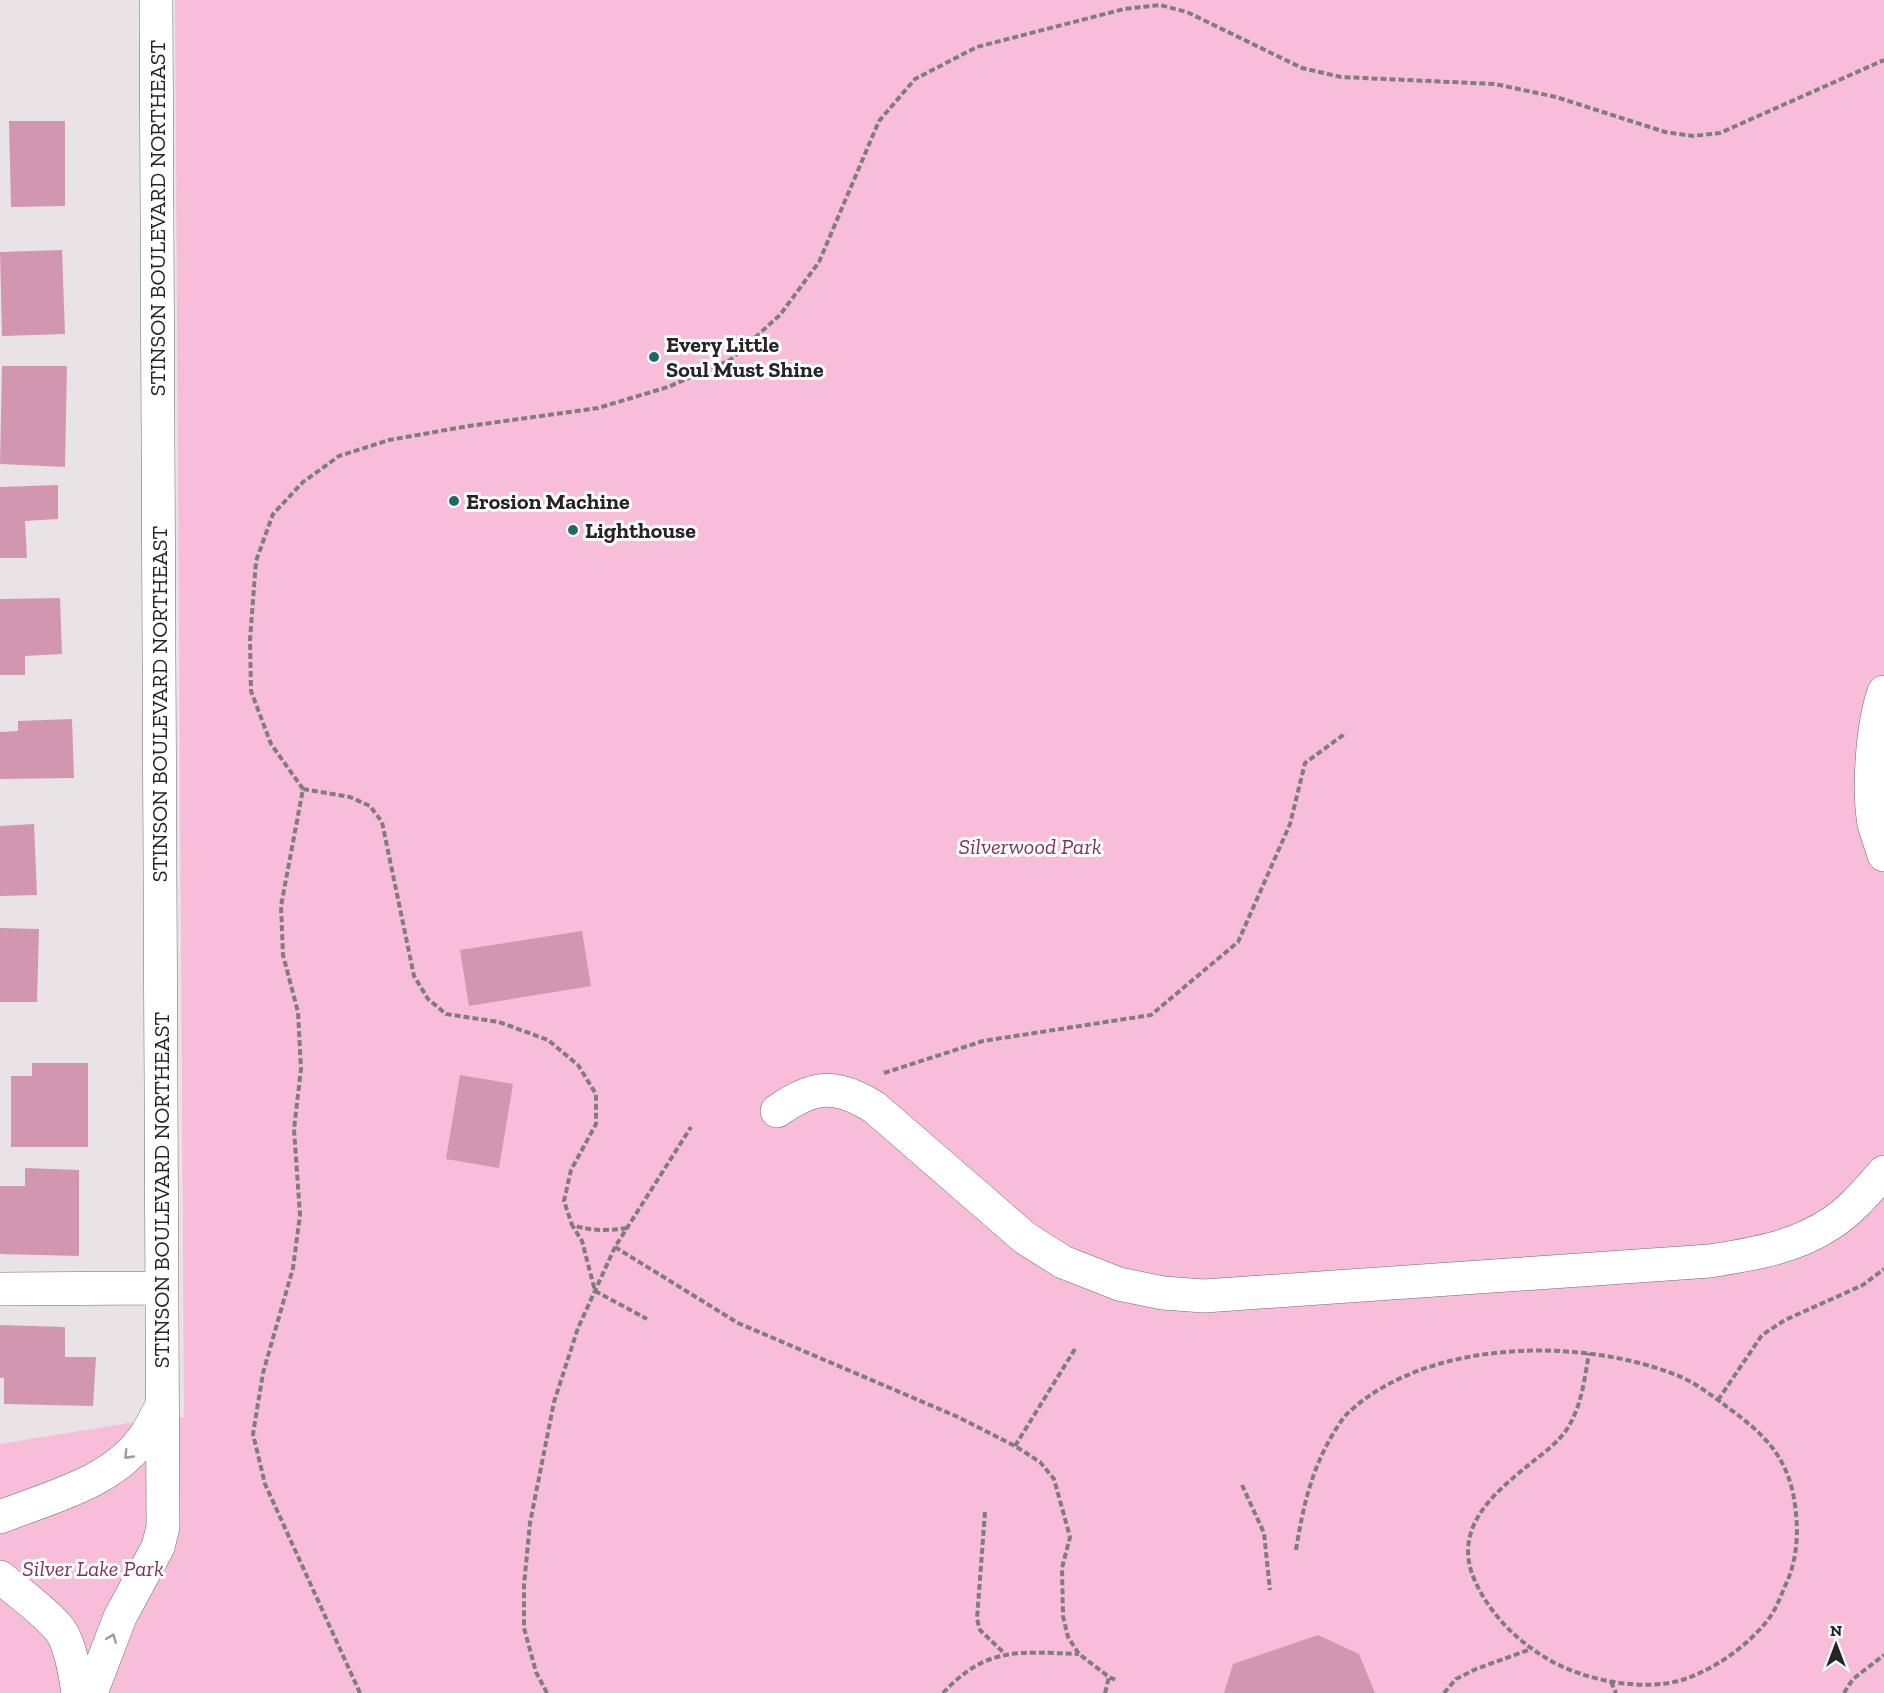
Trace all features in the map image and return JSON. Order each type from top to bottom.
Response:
[{"type":"street","name":"STINSON BOULEVARD NORTHEAST","points":[[91,1693],[120,1617],[158,1547],[163,1527],[156,0]]},
{"type":"street","points":[[1884,692],[1875,741],[1871,784],[1875,824],[1884,855]]},
{"type":"street","points":[[777,1111],[794,1099],[813,1092],[832,1089],[854,1095],[874,1107],[1025,1238],[1063,1263],[1119,1284],[1163,1293],[1204,1296],[1710,1261],[1751,1254],[1794,1243],[1832,1224],[1865,1194],[1884,1172]]},
{"type":"street","points":[[0,1289],[162,1288]]},
{"type":"street","name":"STINSON BOULEVARD NORTHEAST","points":[[0,1517],[93,1481],[122,1462],[145,1437],[161,1407]]},
{"type":"street","points":[[0,1577],[61,1631],[75,1671],[78,1693]]},
{"type":"path","points":[[646,1319],[594,1292],[582,1241],[572,1225],[564,1202],[571,1170],[596,1124],[596,1094],[578,1065],[548,1040],[499,1022],[446,1014],[428,999],[414,976],[382,822],[370,806],[350,797],[303,789],[271,744],[251,691],[250,640],[256,561],[273,514],[303,482],[339,456],[389,440],[598,408],[668,387],[730,360],[780,315],[819,262],[879,121],[915,79],[977,47],[1124,9],[1160,5],[1187,12],[1302,68],[1341,77],[1495,84],[1556,97],[1665,132],[1693,136],[1720,133],[1884,60]]},
{"type":"path","points":[[832,1089],[983,1041],[1151,1015],[1238,942],[1290,824],[1305,763],[1346,733]]},
{"type":"path","points":[[303,789],[281,906],[284,955],[298,1012],[301,1069],[294,1129],[300,1215],[293,1268],[262,1373],[253,1434],[265,1484],[360,1693]]},
{"type":"path","points":[[547,1693],[536,1672],[524,1628],[524,1585],[530,1522],[554,1402],[578,1328],[615,1247],[691,1127]]},
{"type":"path","points":[[572,1225],[605,1232],[627,1227]]},
{"type":"path","points":[[615,1247],[738,1323],[958,1417],[1015,1446],[1040,1462],[1054,1479],[1070,1537],[1062,1568],[1063,1616],[1068,1636],[1079,1654],[1116,1680]]},
{"type":"path","points":[[1718,1400],[1762,1335],[1785,1320],[1863,1285],[1884,1269]]},
{"type":"path","points":[[1015,1446],[1075,1349]]},
{"type":"path","points":[[1296,1550],[1305,1498],[1324,1447],[1346,1413],[1379,1389],[1418,1372],[1460,1359],[1502,1351],[1543,1349],[1589,1353],[1635,1361],[1680,1376],[1718,1400],[1756,1430],[1777,1453],[1789,1476],[1797,1512],[1797,1547],[1788,1579],[1772,1614],[1745,1645],[1714,1666],[1681,1680],[1649,1685],[1610,1682],[1580,1674],[1556,1664],[1532,1649],[1501,1623],[1483,1599],[1469,1568],[1467,1547],[1473,1524],[1491,1500],[1551,1447],[1571,1424],[1581,1392],[1589,1353]]},
{"type":"path","points":[[1242,1485],[1264,1533],[1270,1590]]},
{"type":"path","points":[[985,1512],[977,1619],[980,1630],[1005,1654]]},
{"type":"path","points":[[1444,1693],[1456,1679],[1476,1669],[1532,1649]]},
{"type":"path","points":[[943,1693],[957,1678],[977,1664],[1005,1654],[1079,1654]]},
{"type":"path","points":[[1844,1693],[1853,1679],[1884,1655]]},
{"type":"path","points":[[1105,1693],[1109,1677]]},
{"type":"path","points":[[1610,1682],[1616,1693]]},
{"type":"green space","name":"Silverwood Park","points":[[175,0],[1884,0],[1884,1693],[0,1693],[0,1444],[128,1423],[184,1417]]},
{"type":"building","points":[[9,121],[65,121],[65,206],[11,207]]},
{"type":"building","points":[[62,250],[65,334],[2,336],[0,252]]},
{"type":"building","points":[[2,366],[67,366],[65,467],[0,464]]},
{"type":"building","points":[[58,485],[58,519],[25,521],[27,558],[0,558],[0,487]]},
{"type":"building","points":[[60,598],[62,654],[25,656],[25,675],[0,675],[0,599]]},
{"type":"building","points":[[72,719],[74,778],[0,779],[0,732],[18,731],[18,721]]},
{"type":"building","points":[[34,824],[37,895],[0,896],[0,826]]},
{"type":"building","points":[[0,928],[39,929],[37,1002],[0,1002]]},
{"type":"building","points":[[582,931],[591,986],[469,1006],[460,950]]},
{"type":"building","points":[[32,1063],[88,1063],[88,1147],[11,1147],[11,1076],[32,1076]]},
{"type":"building","points":[[460,1075],[513,1084],[499,1168],[446,1159]]},
{"type":"building","points":[[25,1168],[79,1170],[79,1256],[0,1254],[0,1186],[25,1186]]},
{"type":"building","points":[[0,1325],[65,1327],[65,1357],[96,1357],[93,1406],[4,1404],[4,1378],[0,1378]]},
{"type":"building","points":[[1318,1635],[1359,1654],[1375,1693],[1224,1693],[1233,1664]]},
{"type":"place","name":"Every Little Soul Must Shine","points":[[654,357]]},
{"type":"place","name":"Erosion Machine","points":[[454,501]]},
{"type":"place","name":"Lighthouse","points":[[573,530]]},
{"type":"park label","name":"Silver Lake Park","points":[[93,1568]]}]
